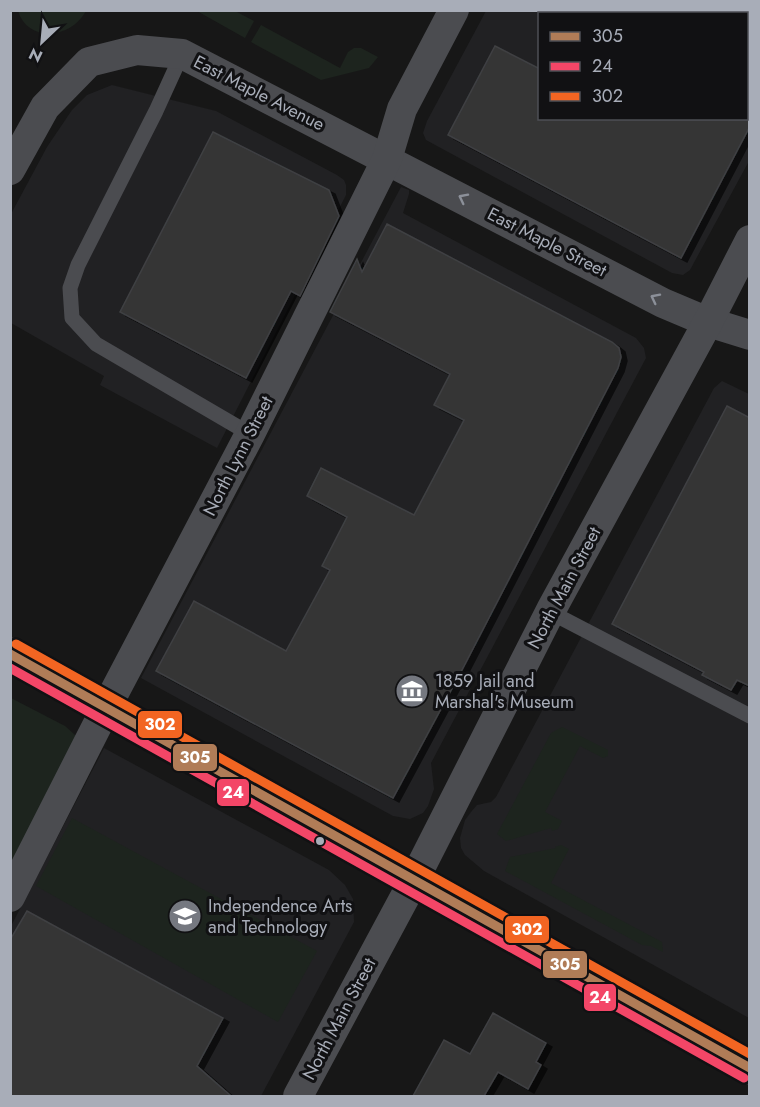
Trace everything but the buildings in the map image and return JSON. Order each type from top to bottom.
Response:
[{"type":"main road","points":[[10,654],[750,1068]]},
{"type":"street","name":"North Lynn Street","points":[[10,897],[250,434],[387,159],[402,109],[451,12]]},
{"type":"street","name":"East Maple Avenue","points":[[10,170],[45,107],[89,62],[137,50],[182,54],[387,159]]},
{"type":"street","name":"East Maple Street","points":[[387,159],[663,303],[708,322],[750,335]]},
{"type":"street","name":"North Main Street","points":[[298,1096],[414,880],[550,612],[708,322],[750,240]]},
{"type":"lane","points":[[182,54],[156,111],[78,265],[70,288],[72,318],[96,344],[250,434]]},
{"type":"lane","points":[[550,612],[750,716]]},
{"type":"shaded area","points":[[18,10],[86,11],[70,27],[50,34],[31,28],[23,21]]},
{"type":"shaded area","points":[[197,11],[235,11],[254,21],[245,38]]},
{"type":"shaded area","points":[[486,11],[749,11],[749,161],[690,270],[683,275],[672,273],[426,140],[423,133],[427,121]]},
{"type":"shaded area","points":[[261,25],[340,68],[348,52],[354,48],[361,48],[378,57],[369,68],[321,80],[251,42]]},
{"type":"shaded area","points":[[112,85],[216,111],[337,175],[344,180],[346,185],[346,195],[217,448],[100,385],[104,376],[11,323],[11,214],[47,147],[72,110],[87,95]]},
{"type":"shaded area","points":[[401,187],[409,190],[403,213],[636,338],[644,348],[646,358],[431,763],[434,789],[428,806],[423,813],[410,819],[393,816],[141,678]]},
{"type":"shaded area","points":[[722,381],[749,394],[749,1018],[484,871],[465,855],[461,848],[460,838],[465,820],[477,805],[491,802],[496,797],[714,388]]},
{"type":"shaded area","points":[[11,698],[65,726],[75,735],[78,744],[11,877]]},
{"type":"shaded area","points":[[562,727],[608,750],[608,756],[603,758],[580,746],[545,812],[562,821],[558,829],[552,831],[551,828],[506,841],[497,834],[551,733]]},
{"type":"shaded area","name":"Independence Arts and Technology","points":[[104,748],[329,870],[345,885],[353,899],[354,922],[261,1096],[11,1096],[11,926]]},
{"type":"shaded area","points":[[72,818],[317,951],[278,1022],[36,886]]},
{"type":"shaded area","points":[[561,845],[569,849],[551,883],[662,942],[663,952],[651,946],[642,945],[505,871],[510,857]]},
{"type":"transit line","name":"302","points":[[16,644],[750,1054]]},
{"type":"transit line","name":"305","points":[[10,654],[750,1068]]},
{"type":"transit line","name":"24","points":[[10,668],[744,1078]]},
{"type":"place","name":"1859 Jail and Marshal's Museum","points":[[412,691]]},
{"type":"place","name":"Independence Arts and Technology","points":[[185,916]]}]
